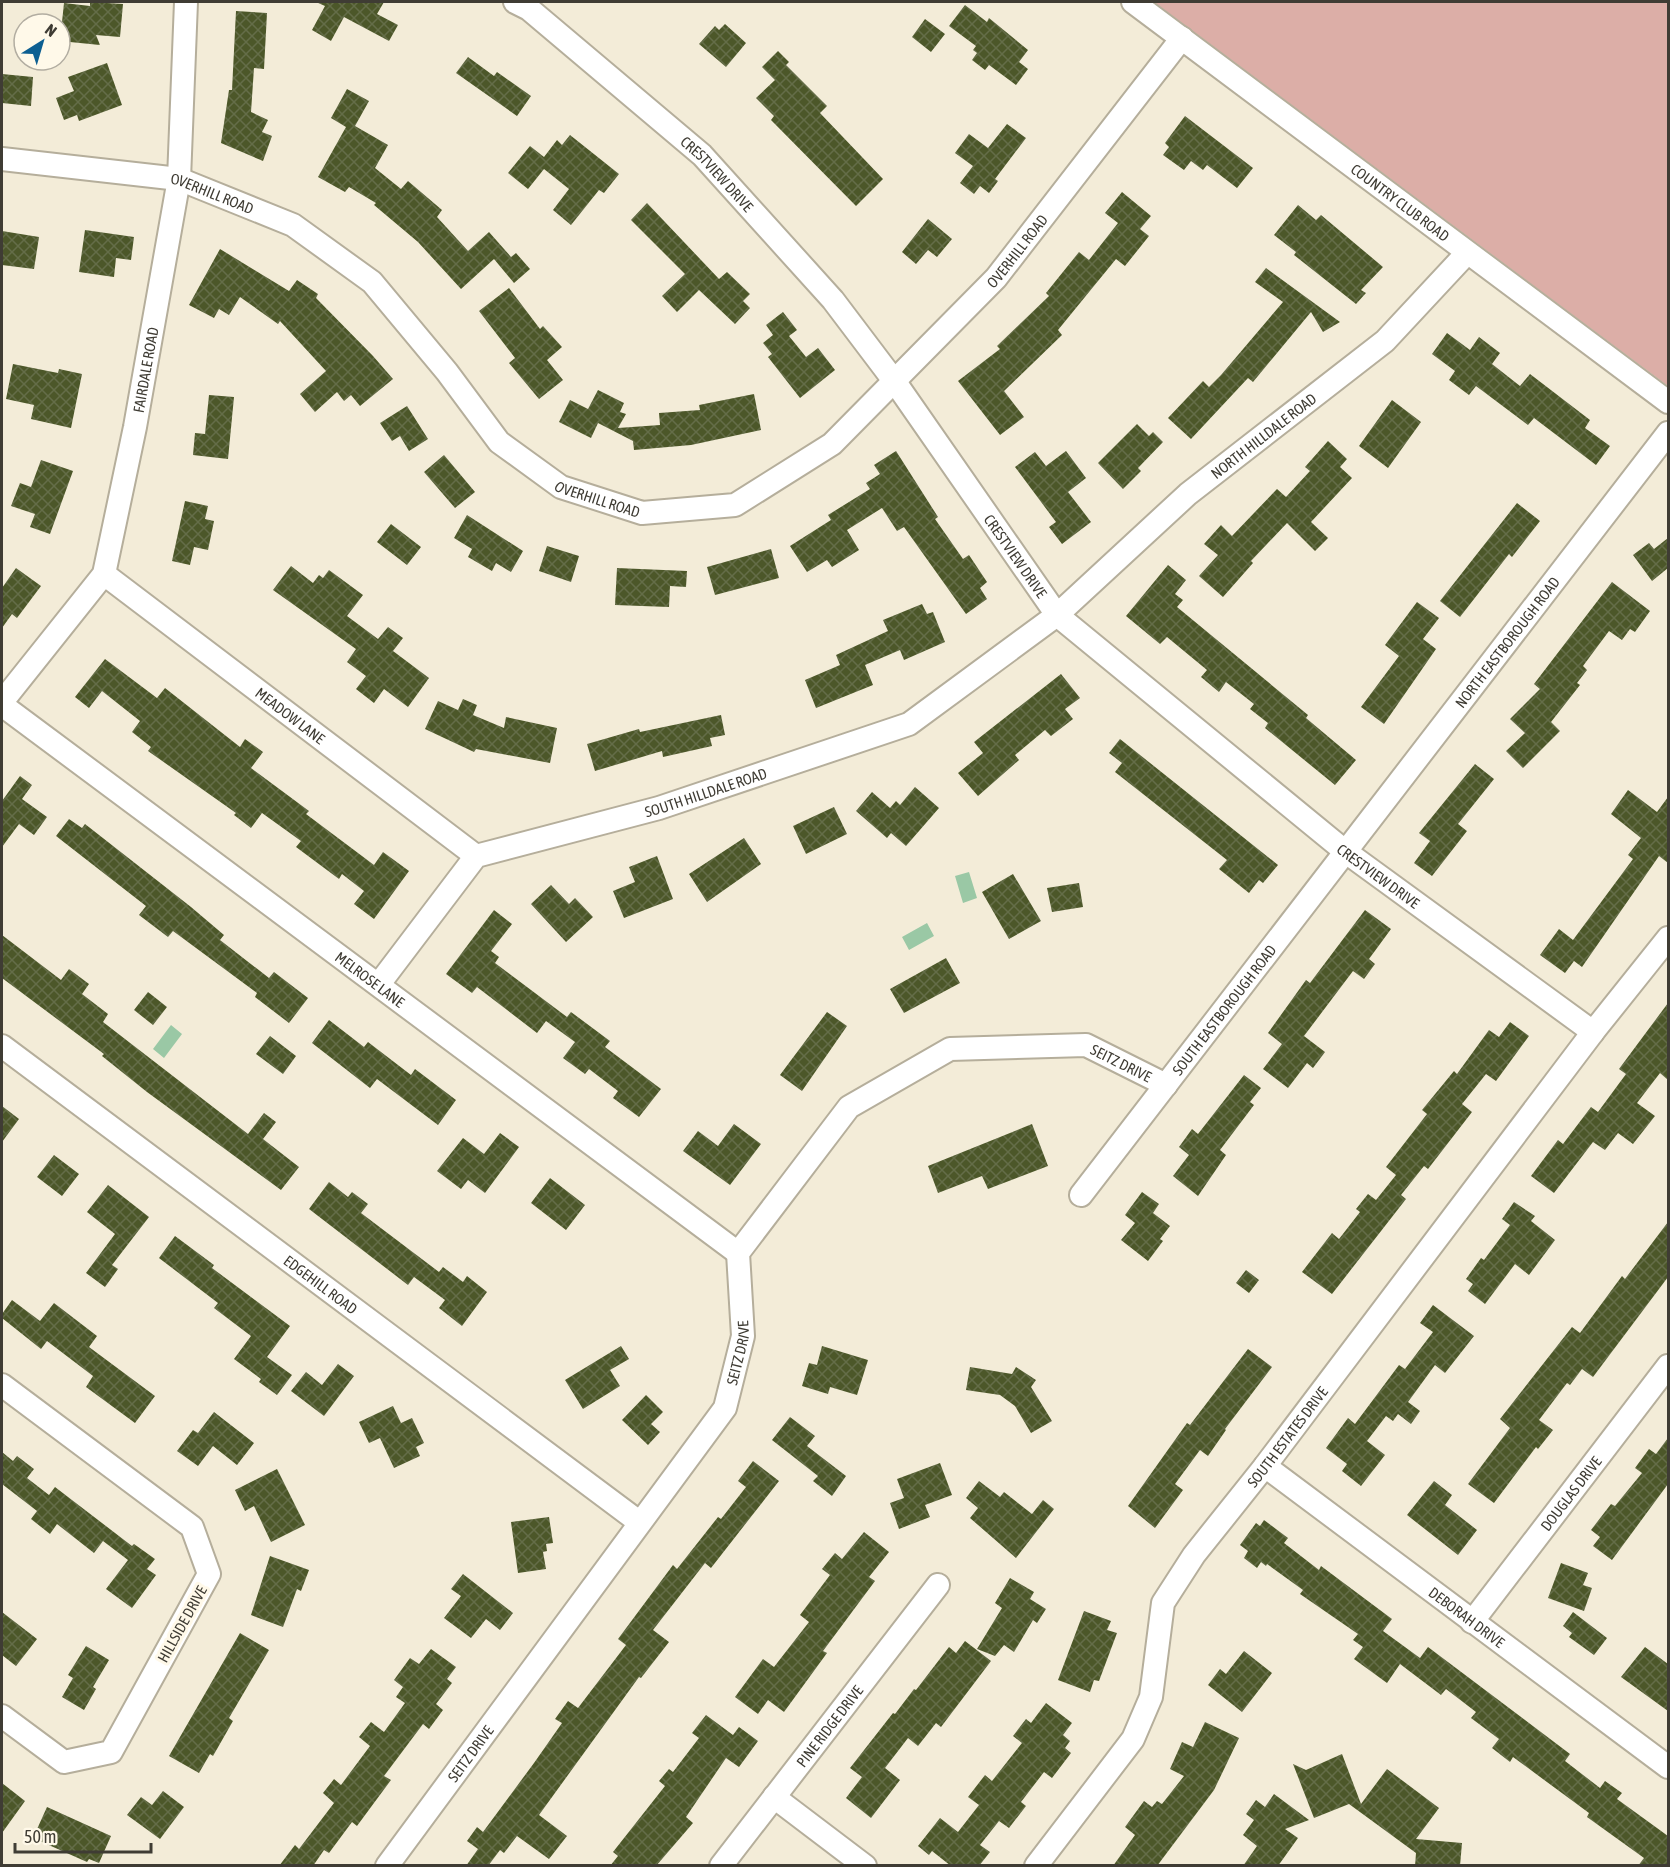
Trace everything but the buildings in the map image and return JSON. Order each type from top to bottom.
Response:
[{"type":"street","name":"FAIRDALE ROAD","points":[[2,703],[104,574],[135,427],[179,179],[186,2]]},
{"type":"street","name":"CRESTVIEW DRIVE","points":[[515,2],[529,9],[702,155],[833,300],[895,382],[1057,615],[1346,852],[1593,1032]]},
{"type":"street","name":"COUNTRY CLUB ROAD","points":[[1133,2],[1467,254],[1668,402]]},
{"type":"street","name":"OVERHILL ROAD","points":[[2,159],[179,179],[293,225],[372,282],[447,372],[500,442],[561,487],[642,513],[735,505],[832,444],[996,278],[1182,38]]},
{"type":"street","name":"NORTH HILLDALE ROAD","points":[[1057,615],[1188,494],[1385,341],[1467,254]]},
{"type":"street","name":"NORTH EASTBOROUGH ROAD","points":[[1346,852],[1668,433]]},
{"type":"street","name":"MEADOW LANE","points":[[104,574],[476,856]]},
{"type":"street","name":"SOUTH HILLDALE ROAD","points":[[476,856],[659,808],[909,724],[1057,615]]},
{"type":"street","name":"MELROSE LANE","points":[[2,703],[738,1253]]},
{"type":"street","name":"SOUTH EASTBOROUGH ROAD","points":[[1081,1195],[1346,852]]},
{"type":"street","points":[[379,984],[476,856]]},
{"type":"street","name":"SOUTH ESTATES DRIVE","points":[[1036,1866],[1133,1739],[1151,1696],[1163,1604],[1194,1555],[1265,1466],[1593,1032],[1668,938]]},
{"type":"street","name":"SEITZ DRIVE","points":[[387,1866],[725,1408],[743,1336],[738,1253],[849,1107],[950,1049],[1086,1045],[1166,1085]]},
{"type":"street","name":"EDGEHILL ROAD","points":[[2,1046],[639,1522]]},
{"type":"street","name":"DOUGLAS DRIVE","points":[[1472,1622],[1668,1366]]},
{"type":"street","name":"HILLSIDE DRIVE","points":[[2,1385],[192,1527],[209,1574],[111,1752],[64,1762],[2,1716]]},
{"type":"street","name":"DEBORAH DRIVE","points":[[1265,1466],[1668,1767]]},
{"type":"street","name":"PINE RIDGE DRIVE","points":[[721,1866],[938,1585]]},
{"type":"street","points":[[774,1797],[865,1866]]},
{"type":"shaded area","points":[[1154,2],[1668,2],[1668,386]]},
{"type":"shaded area","points":[[969,872],[977,898],[963,903],[955,876]]},
{"type":"shaded area","points":[[927,923],[934,936],[909,950],[902,937]]},
{"type":"shaded area","points":[[171,1025],[182,1034],[164,1058],[153,1049]]}]
